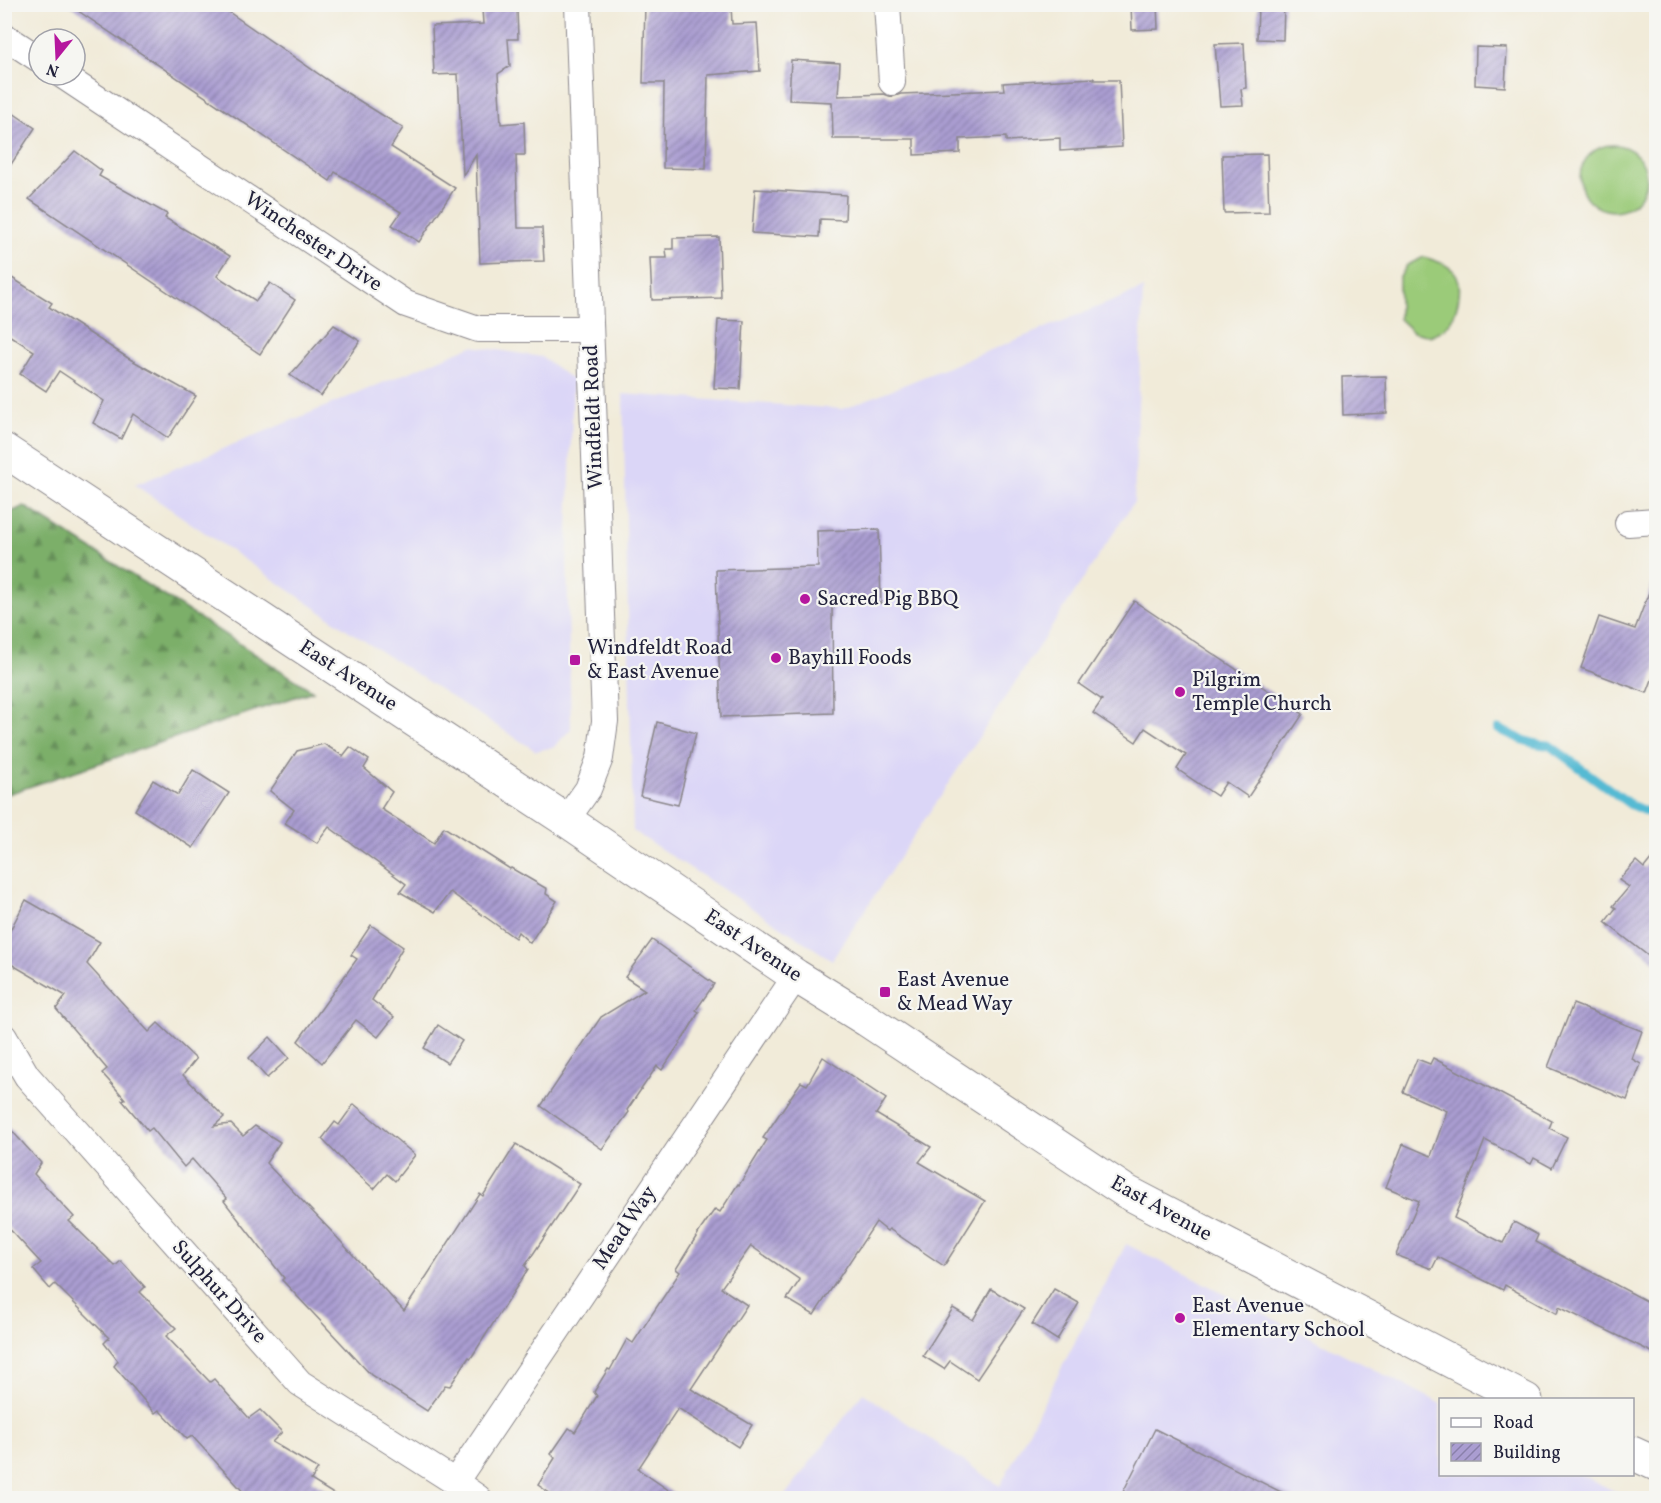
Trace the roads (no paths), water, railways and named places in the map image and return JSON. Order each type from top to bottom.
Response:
[{"type":"street","name":"Windfeldt Road","points":[[566,820],[588,789],[600,758],[605,721],[578,4]]},
{"type":"street","points":[[887,4],[892,82]]},
{"type":"street","points":[[4,36],[27,52]]},
{"type":"street","name":"Winchester Drive","points":[[80,87],[406,304],[478,329],[590,329]]},
{"type":"street","name":"East Avenue","points":[[4,450],[566,820],[795,976],[859,1015],[1125,1191],[1522,1398]]},
{"type":"street","points":[[1628,523],[1656,521]]},
{"type":"street","name":"Mead Way","points":[[455,1482],[795,976]]},
{"type":"street","name":"Sulphur Drive","points":[[4,1037],[27,1076],[300,1383],[478,1498]]},
{"type":"street","points":[[1634,1454],[1656,1464]]},
{"type":"waterway","points":[[1498,729],[1529,742],[1549,745],[1631,805],[1656,816]]},
{"type":"place","name":"Sacred Pig BBQ","points":[[805,599]]},
{"type":"place","name":"Bayhill Foods","points":[[776,658]]},
{"type":"place","name":"Windfeldt Road & East Avenue","points":[[575,660]]},
{"type":"place","name":"Pilgrim Temple Church","points":[[1180,692]]},
{"type":"place","name":"East Avenue & Mead Way","points":[[885,992]]},
{"type":"place","name":"East Avenue Elementary School","points":[[1180,1318]]}]
